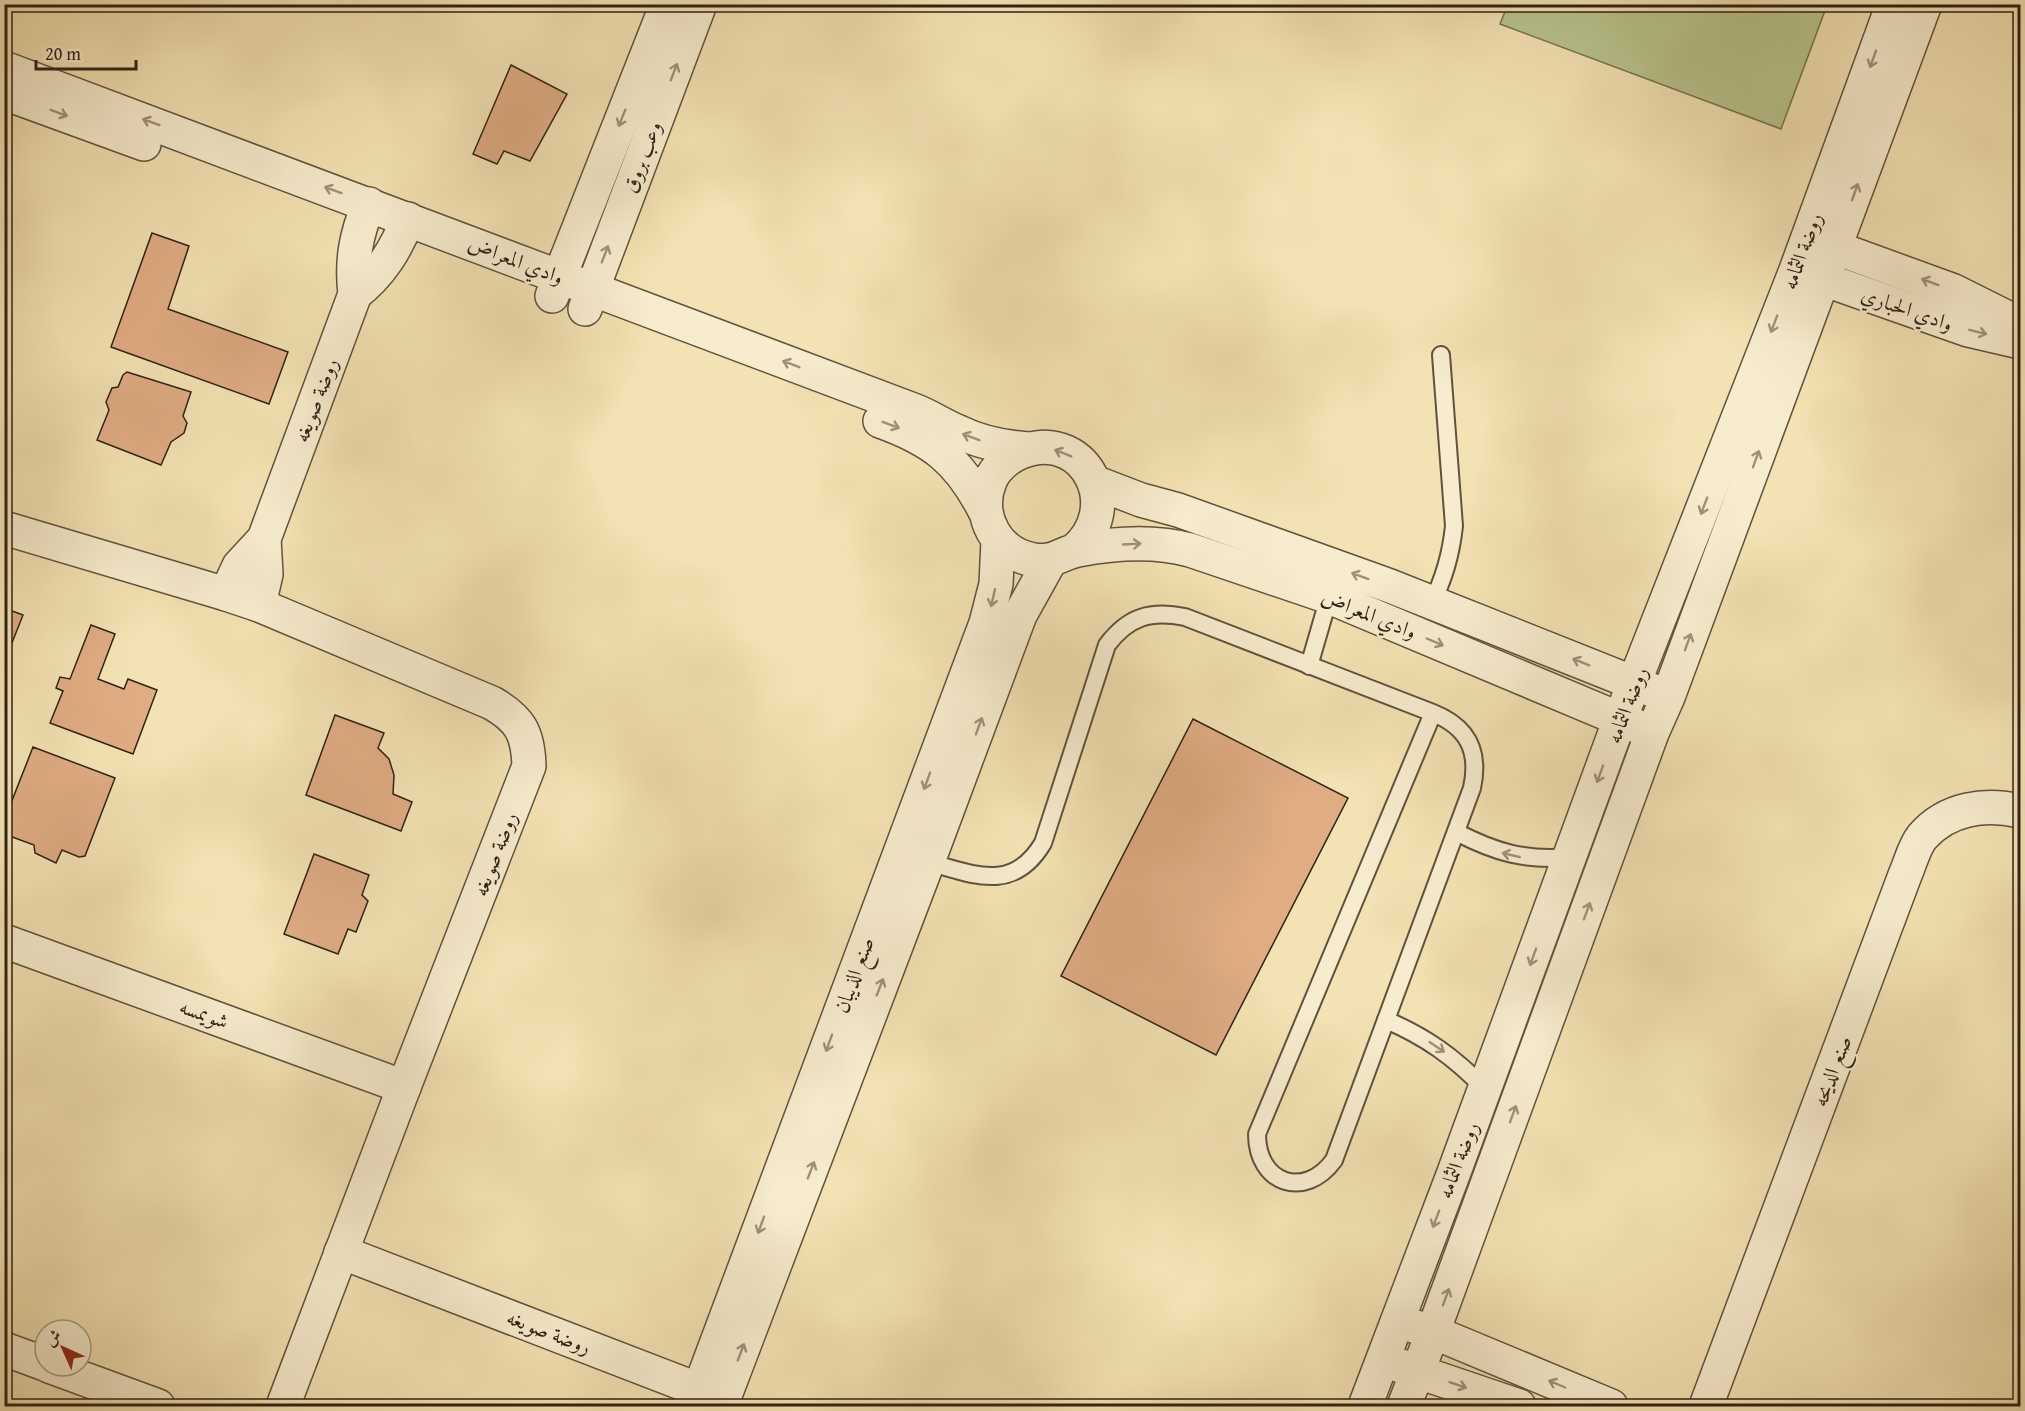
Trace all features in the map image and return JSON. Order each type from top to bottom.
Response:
[{"type":"street","name":"وعب بروق","points":[[556,286],[667,4]]},
{"type":"street","name":"وعب بروق","points":[[589,299],[700,4]]},
{"type":"street","name":"روضة الثمامه","points":[[1821,242],[1893,4]]},
{"type":"street","name":"روضة الثمامه","points":[[1404,1407],[1652,733],[1668,697],[1809,274],[1925,4]]},
{"type":"street","name":"وادي المعراض","points":[[4,68],[365,213],[589,299],[909,431],[929,442],[946,457],[975,491],[992,525],[1009,550],[1021,557],[1035,560],[1112,545],[1168,544],[1329,597],[1652,733]]},
{"type":"street","name":"وادي المعراض","points":[[4,93],[365,213]]},
{"type":"street","name":"روضة صويغه","points":[[226,594],[239,566],[264,539],[355,294],[353,266],[357,237],[365,213]]},
{"type":"street","name":"روضة صويغه","points":[[355,294],[386,264],[404,228]]},
{"type":"street","name":"وادي الحباري","points":[[1821,242],[1954,291],[2020,324]]},
{"type":"street","name":"روضة الثمامه","points":[[1365,1407],[1485,1089],[1620,719],[1809,274]]},
{"type":"street","name":"وادي الحباري","points":[[1809,274],[1968,330],[2020,342]]},
{"type":"street","name":"وادي المعراض","points":[[589,299],[916,411],[980,441],[1004,447],[1028,449],[1044,447],[1060,450],[1074,457],[1086,468],[1094,482],[1390,586],[1668,697]]},
{"type":"street","points":[[992,525],[986,494],[991,479],[1000,466],[1013,456],[1028,449]]},
{"type":"street","points":[[1062,556],[1084,543],[1093,529],[1098,514],[1098,497],[1094,482]]},
{"type":"street","name":"صنع الذيبان","points":[[709,1401],[986,623],[996,584],[992,525]]},
{"type":"street","name":"روضة صويغه","points":[[4,528],[259,605],[492,703],[517,721],[524,733],[529,749],[529,766],[283,1407]]},
{"type":"street","name":"روضة صويغه","points":[[259,605],[266,574],[264,539]]},
{"type":"street","name":"صنع الذيبان","points":[[709,1401],[928,862],[1020,615],[1062,556]]},
{"type":"street","points":[[1378,618],[1390,586]]},
{"type":"street","name":"صنع الديحه","points":[[1706,1407],[1921,839],[1939,821],[1958,812],[1988,807],[2004,807],[2020,811]]},
{"type":"street","name":"شويمسه","points":[[4,941],[404,1087]]},
{"type":"street","name":"روضة صويغه","points":[[341,1252],[709,1401]]},
{"type":"street","points":[[1396,1321],[1433,1332],[1611,1407]]},
{"type":"street","points":[[4,1349],[33,1360]]},
{"type":"street","points":[[1382,1360],[1519,1407]]},
{"type":"street","points":[[82,1378],[158,1407]]},
{"type":"lane","points":[[1432,602],[1444,578],[1452,553],[1454,526],[1441,355]]},
{"type":"lane","points":[[1309,666],[1329,597]]},
{"type":"lane","points":[[928,862],[990,878],[1014,872],[1035,857],[1043,843],[1107,645],[1118,631],[1132,621],[1150,615],[1168,614],[1185,617],[1309,666],[1433,713],[1448,719],[1469,741],[1474,757],[1475,772],[1472,788],[1334,1160],[1325,1171],[1313,1179],[1299,1182],[1284,1180],[1271,1173],[1262,1162],[1257,1149],[1257,1134],[1433,713]]},
{"type":"lane","points":[[1456,832],[1499,852],[1546,859],[1569,857]]},
{"type":"lane","points":[[1386,1020],[1414,1032],[1440,1048],[1463,1066],[1485,1089]]},
{"type":"green space","points":[[1508,4],[1827,5],[1781,129],[1500,24]]},
{"type":"building","points":[[511,65],[567,94],[530,161],[504,151],[497,164],[473,154]]},
{"type":"building","points":[[152,233],[189,246],[168,309],[288,352],[269,404],[111,347]]},
{"type":"building","points":[[127,372],[191,392],[183,416],[187,423],[184,433],[171,442],[161,465],[97,440],[109,410],[106,402],[112,388],[118,387],[123,375]]},
{"type":"building","points":[[4,608],[23,615],[4,663]]},
{"type":"building","points":[[91,625],[115,634],[98,679],[124,689],[128,679],[157,690],[133,754],[50,723],[63,691],[56,688],[60,677],[70,679]]},
{"type":"building","points":[[335,715],[384,733],[378,748],[389,759],[394,775],[393,794],[412,802],[401,831],[306,795]]},
{"type":"building","points":[[1193,719],[1348,798],[1216,1055],[1061,976]]},
{"type":"building","points":[[33,747],[115,778],[85,856],[79,857],[62,850],[56,863],[35,853],[34,845],[4,834],[4,821]]},
{"type":"building","points":[[314,854],[369,875],[362,895],[368,901],[356,932],[348,929],[338,954],[284,934]]}]
